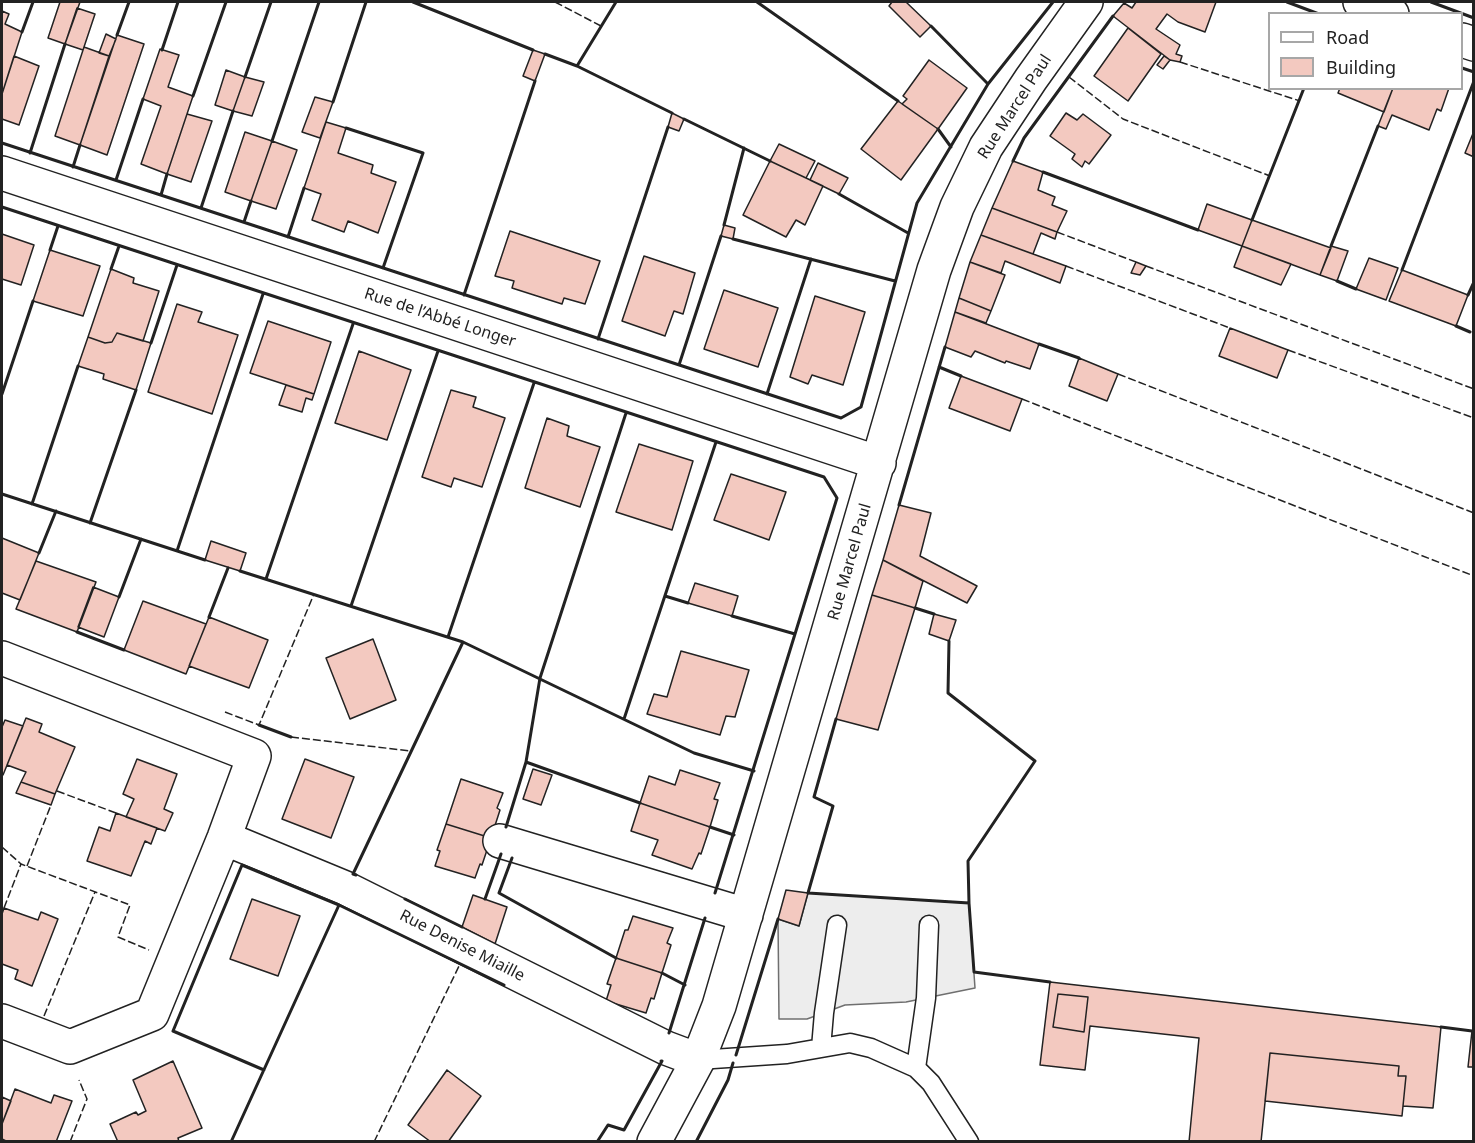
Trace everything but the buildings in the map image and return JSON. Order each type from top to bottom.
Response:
[{"type":"street","name":"Rue Marcel Paul","points":[[654,1142],[698,1060],[718,1006],[934,270],[957,207],[986,147],[1086,2]]},
{"type":"street","points":[[1360,2],[1387,12]]},
{"type":"street","name":"Rue de l’Abbé Longer","points":[[2,173],[879,463]]},
{"type":"street","points":[[2,658],[254,756],[224,838],[152,1014],[70,1047],[2,1021]]},
{"type":"street","name":"Rue Denise Miaille","points":[[224,838],[345,888],[666,1048],[698,1060]]},
{"type":"street","points":[[500,841],[746,915]]},
{"type":"lane","points":[[821,1048],[837,925]]},
{"type":"lane","points":[[916,1068],[926,998],[929,925]]},
{"type":"lane","points":[[698,1060],[787,1054],[850,1044],[871,1048],[916,1068],[931,1083],[969,1142]]},
{"type":"shaded area","points":[[808,893],[969,903],[975,988],[906,1002],[845,1005],[807,1019],[779,1019],[778,919],[799,926]]},
{"type":"fence","points":[[555,2],[601,26]]},
{"type":"fence","points":[[1180,62],[1300,101]]},
{"type":"fence","points":[[1069,77],[1123,119],[1270,176]]},
{"type":"fence","points":[[1057,232],[1136,262]]},
{"type":"fence","points":[[1066,266],[1230,328]]},
{"type":"fence","points":[[1146,266],[1474,389]]},
{"type":"fence","points":[[1288,350],[1474,418]]},
{"type":"fence","points":[[1118,374],[1474,513]]},
{"type":"fence","points":[[1022,399],[1474,576]]},
{"type":"fence","points":[[225,712],[259,725],[314,594]]},
{"type":"fence","points":[[291,737],[411,751]]},
{"type":"fence","points":[[57,791],[116,813]]},
{"type":"fence","points":[[27,866],[51,805]]},
{"type":"fence","points":[[2,847],[21,864],[130,905],[118,937],[149,950]]},
{"type":"fence","points":[[4,908],[21,864]]},
{"type":"fence","points":[[44,1016],[95,892]]},
{"type":"fence","points":[[374,1142],[460,964]]},
{"type":"fence","points":[[70,1142],[87,1099],[79,1080]]},
{"type":"wall","points":[[22,32],[33,2]]},
{"type":"wall","points":[[117,35],[129,2]]},
{"type":"wall","points":[[162,50],[178,2]]},
{"type":"wall","points":[[193,96],[226,2]]},
{"type":"wall","points":[[245,77],[271,2]]},
{"type":"wall","points":[[272,141],[319,2]]},
{"type":"wall","points":[[333,102],[366,2]]},
{"type":"wall","points":[[413,2],[533,50]]},
{"type":"wall","points":[[577,66],[616,2]]},
{"type":"wall","points":[[757,2],[898,101]]},
{"type":"wall","points":[[2,143],[841,418],[861,407],[917,203],[988,84],[1053,2]]},
{"type":"wall","points":[[1287,2],[1314,12]]},
{"type":"wall","points":[[1431,2],[1458,12]]},
{"type":"wall","points":[[1463,14],[1474,18]]},
{"type":"wall","points":[[1013,161],[1024,138],[1113,16]]},
{"type":"wall","points":[[931,26],[988,84]]},
{"type":"wall","points":[[30,153],[65,44]]},
{"type":"wall","points":[[545,54],[577,66],[672,113]]},
{"type":"wall","points":[[1463,68],[1474,72]]},
{"type":"wall","points":[[464,295],[535,81]]},
{"type":"wall","points":[[1402,270],[1474,81]]},
{"type":"wall","points":[[1252,220],[1303,90]]},
{"type":"wall","points":[[116,180],[143,99]]},
{"type":"wall","points":[[201,208],[233,111]]},
{"type":"wall","points":[[684,119],[770,161]]},
{"type":"wall","points":[[1331,246],[1378,126]]},
{"type":"wall","points":[[598,339],[668,127]]},
{"type":"wall","points":[[346,128],[423,153],[383,268]]},
{"type":"wall","points":[[938,129],[951,147]]},
{"type":"wall","points":[[73,167],[80,145]]},
{"type":"wall","points":[[724,225],[744,148]]},
{"type":"wall","points":[[1043,172],[1198,230]]},
{"type":"wall","points":[[161,195],[167,174]]},
{"type":"wall","points":[[288,237],[304,188]]},
{"type":"wall","points":[[839,194],[908,233]]},
{"type":"wall","points":[[244,222],[251,201]]},
{"type":"wall","points":[[2,207],[824,477],[837,498],[715,893]]},
{"type":"wall","points":[[50,250],[58,226]]},
{"type":"wall","points":[[679,365],[721,236]]},
{"type":"wall","points":[[733,239],[895,281]]},
{"type":"wall","points":[[111,269],[119,246]]},
{"type":"wall","points":[[767,394],[811,259]]},
{"type":"wall","points":[[151,343],[177,265]]},
{"type":"wall","points":[[1337,281],[1356,289]]},
{"type":"wall","points":[[1468,295],[1474,282]]},
{"type":"wall","points":[[177,551],[263,294]]},
{"type":"wall","points":[[2,394],[33,301]]},
{"type":"wall","points":[[266,579],[353,324]]},
{"type":"wall","points":[[1456,326],[1470,332]]},
{"type":"wall","points":[[1039,344],[1079,358]]},
{"type":"wall","points":[[899,505],[945,347]]},
{"type":"wall","points":[[351,606],[438,351]]},
{"type":"wall","points":[[32,504],[78,366]]},
{"type":"wall","points":[[939,367],[961,376]]},
{"type":"wall","points":[[448,637],[534,383]]},
{"type":"wall","points":[[90,523],[136,390]]},
{"type":"wall","points":[[506,827],[526,762],[540,678],[626,413]]},
{"type":"wall","points":[[624,719],[716,442]]},
{"type":"wall","points":[[2,494],[205,560]]},
{"type":"wall","points":[[39,553],[56,511]]},
{"type":"wall","points":[[119,597],[141,539]]},
{"type":"wall","points":[[209,617],[228,568]]},
{"type":"wall","points":[[240,571],[463,642],[694,753],[754,771]]},
{"type":"wall","points":[[665,596],[688,603]]},
{"type":"wall","points":[[915,608],[934,614]]},
{"type":"wall","points":[[732,616],[795,634]]},
{"type":"wall","points":[[77,632],[124,650]]},
{"type":"wall","points":[[949,641],[948,693],[1035,761],[968,861],[969,903]]},
{"type":"wall","points":[[356,875],[353,874],[463,642]]},
{"type":"wall","points":[[836,719],[814,797],[833,806],[808,893],[969,903],[974,972],[1050,982]]},
{"type":"wall","points":[[259,725],[291,737]]},
{"type":"wall","points":[[526,762],[640,803]]},
{"type":"wall","points":[[710,827],[734,835]]},
{"type":"wall","points":[[485,899],[501,854]]},
{"type":"wall","points":[[512,858],[499,893],[616,958]]},
{"type":"wall","points":[[264,1070],[173,1031],[242,865],[339,905],[504,985]]},
{"type":"wall","points":[[405,899],[462,927]]},
{"type":"wall","points":[[231,1142],[339,905]]},
{"type":"wall","points":[[669,1033],[705,918]]},
{"type":"wall","points":[[736,1055],[778,919]]},
{"type":"wall","points":[[662,973],[685,985]]},
{"type":"wall","points":[[1441,1027],[1472,1031]]},
{"type":"wall","points":[[597,1142],[608,1125],[624,1130],[661,1061]]},
{"type":"wall","points":[[696,1142],[728,1080],[733,1063]]}]
